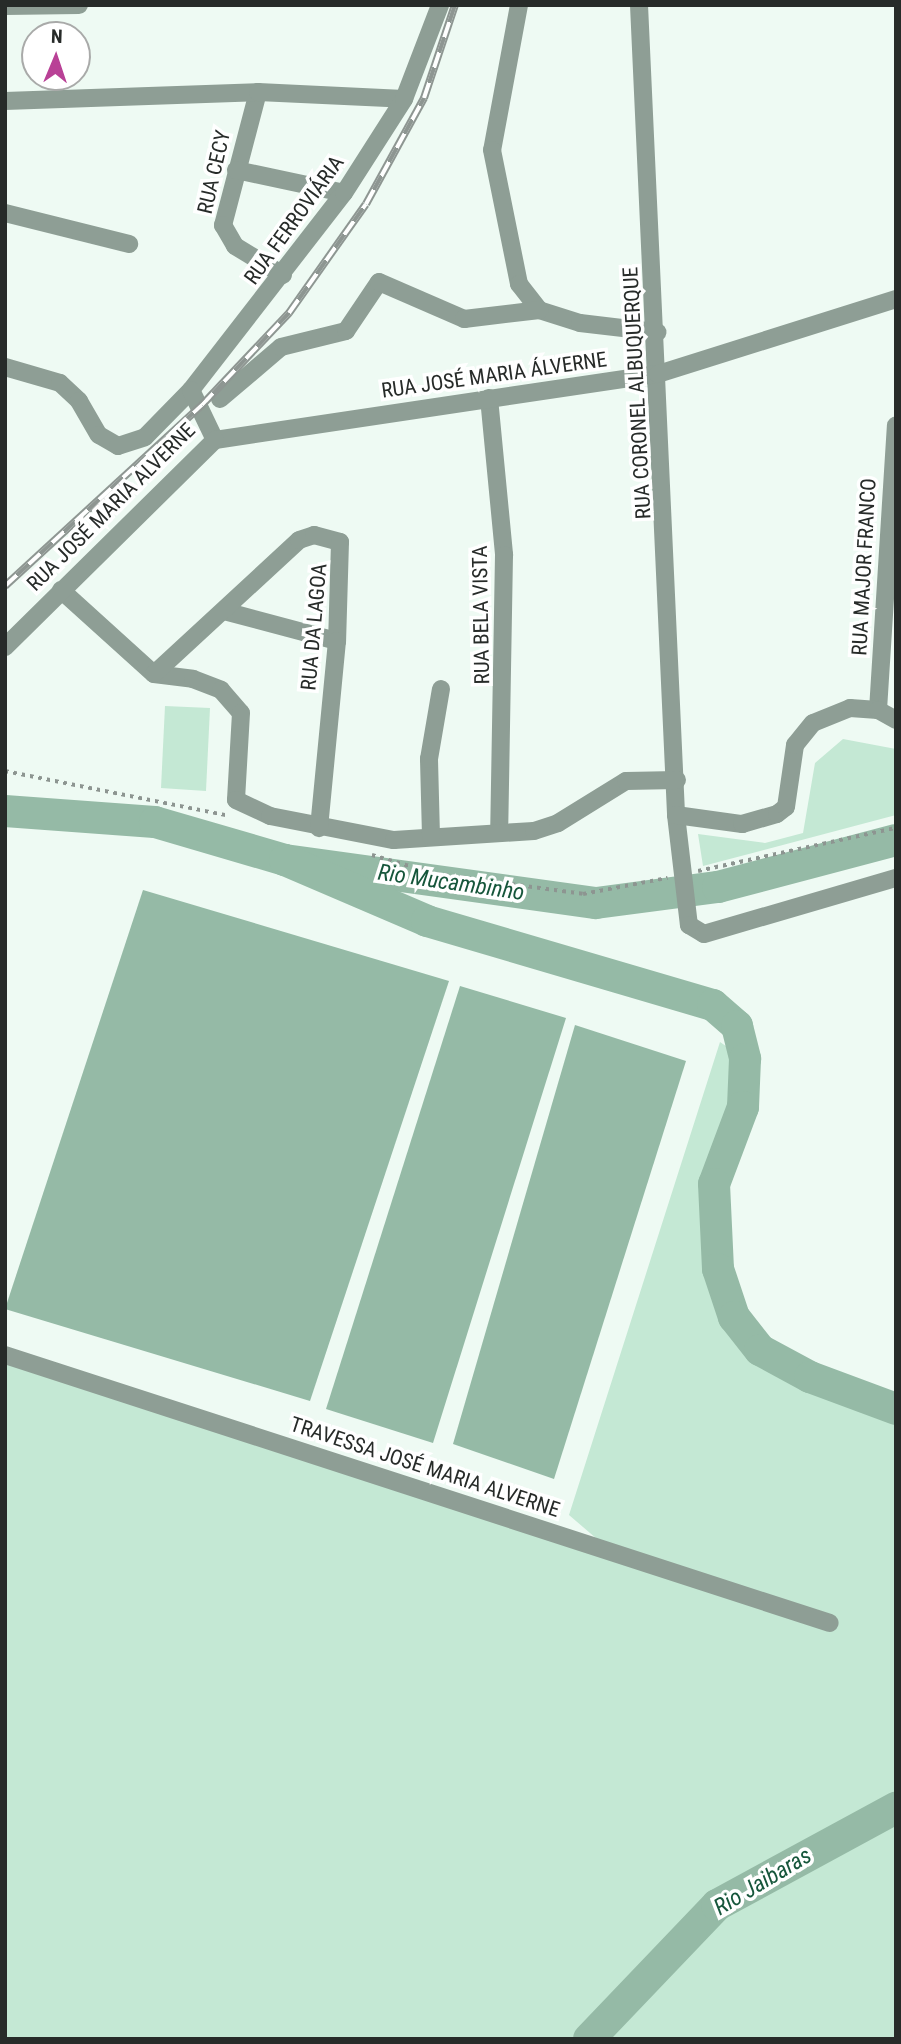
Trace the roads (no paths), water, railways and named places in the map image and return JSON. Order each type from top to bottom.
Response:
[{"type":"street","points":[[5,6],[79,5]]},
{"type":"street","name":"RUA FERROVIÁRIA","points":[[5,367],[60,383],[79,401],[99,435],[118,446],[145,436],[191,390],[344,194],[404,99],[440,5]]},
{"type":"street","points":[[519,5],[492,150],[519,284],[539,310]]},
{"type":"street","name":"RUA CORONEL ALBUQUERQUE","points":[[639,5],[659,374],[677,780],[676,815],[689,925],[704,934],[896,878]]},
{"type":"street","points":[[5,101],[258,92],[404,99]]},
{"type":"street","name":"RUA CECY","points":[[258,92],[223,225],[226,237],[282,275]]},
{"type":"street","points":[[236,170],[344,194]]},
{"type":"street","points":[[5,213],[129,244]]},
{"type":"street","points":[[220,398],[281,347],[346,331],[379,282],[464,319],[539,310],[580,323],[657,331]]},
{"type":"street","name":"RUA JOSÉ MARIA ÁLVERNE","points":[[215,440],[659,374],[896,299]]},
{"type":"street","name":"RUA JOSÉ MARIA ALVERNE","points":[[5,647],[215,440],[191,390]]},
{"type":"street","name":"RUA BELA VISTA","points":[[489,398],[504,555],[499,831]]},
{"type":"street","name":"RUA MAJOR FRANCO","points":[[878,710],[896,426]]},
{"type":"street","name":"RUA DA LAGOA","points":[[154,674],[299,540],[327,537],[340,542],[342,555],[337,641],[319,828]]},
{"type":"street","points":[[61,590],[154,674],[193,679],[221,690],[241,713],[236,800],[270,816],[319,828],[394,840],[546,828],[626,781],[677,780]]},
{"type":"street","points":[[224,611],[337,641]]},
{"type":"street","points":[[430,836],[429,759],[441,690]]},
{"type":"street","points":[[676,815],[742,824],[777,814],[786,807],[795,745],[805,731],[829,714],[850,708],[878,710],[896,720]]},
{"type":"street","name":"TRAVESSA JOSÉ MARIA ALVERNE","points":[[5,1354],[830,1623]]},
{"type":"waterway","name":"Rio Mucambinho","points":[[5,811],[155,822],[285,860],[596,903],[718,887],[896,840]]},
{"type":"waterway","points":[[285,860],[427,921],[713,1005],[737,1026],[745,1059],[743,1107],[714,1184],[718,1269],[734,1317],[760,1350],[810,1377],[896,1409]]},
{"type":"waterway","name":"Rio Jaibaras","points":[[589,2039],[717,1905],[896,1808]]},
{"type":"railway","points":[[5,586],[202,405],[289,313],[366,204],[424,98],[455,5]]}]
